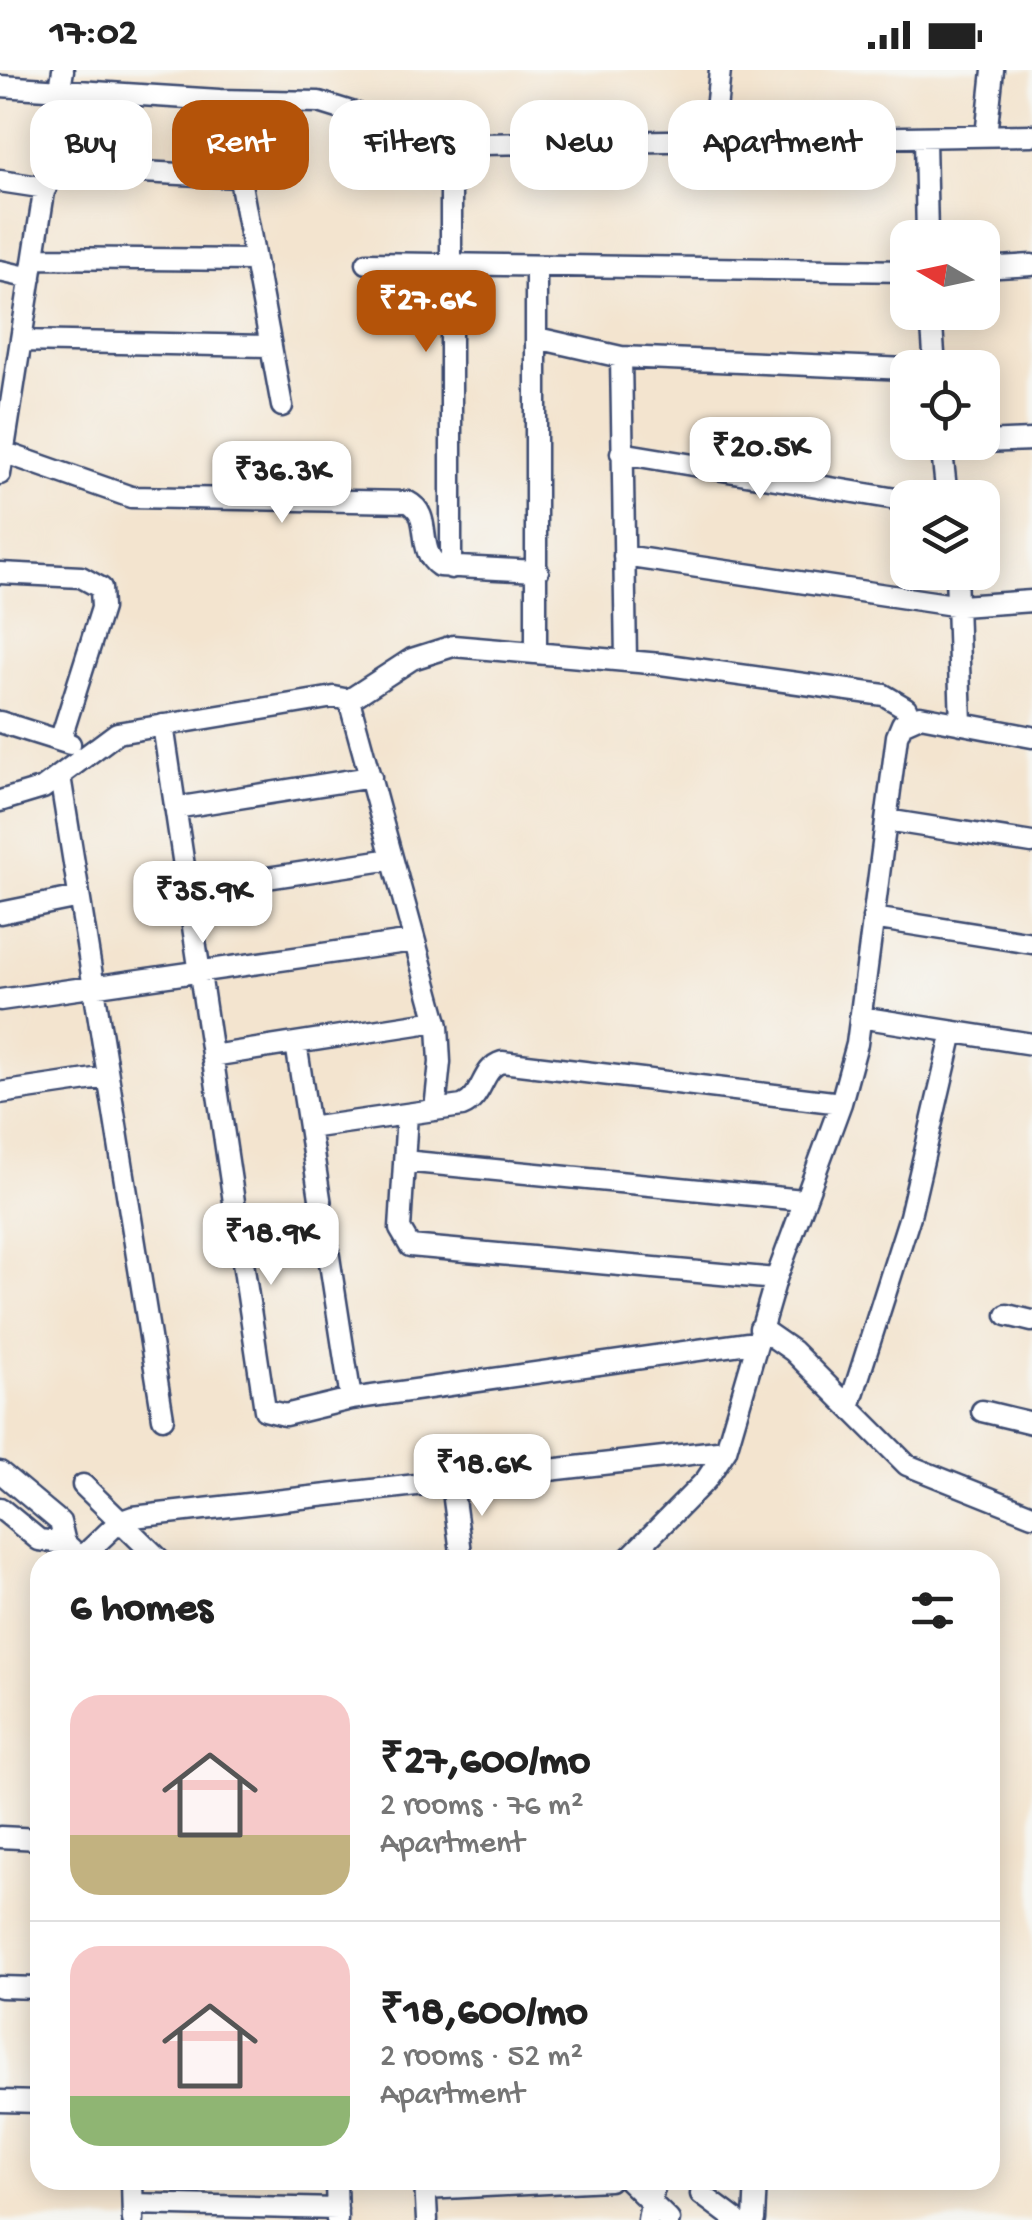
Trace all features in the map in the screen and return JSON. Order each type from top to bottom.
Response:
[{"type":"street","points":[[717,100],[720,70]]},
{"type":"street","points":[[986,136],[993,70]]},
{"type":"street","points":[[0,86],[62,80],[219,100]]},
{"type":"street","points":[[896,138],[1032,135]]},
{"type":"street","points":[[925,138],[927,220]]},
{"type":"street","points":[[490,142],[668,141]]},
{"type":"street","points":[[0,181],[30,186]]},
{"type":"street","points":[[0,474],[46,190]]},
{"type":"street","points":[[240,190],[282,406]]},
{"type":"street","points":[[451,190],[451,568]]},
{"type":"street","points":[[0,272],[254,260]]},
{"type":"street","points":[[367,263],[890,271]]},
{"type":"street","points":[[1000,267],[1032,265]]},
{"type":"street","points":[[536,266],[536,650]]},
{"type":"street","points":[[537,338],[621,357],[890,369]]},
{"type":"street","points":[[21,341],[270,346]]},
{"type":"street","points":[[621,357],[626,660]]},
{"type":"street","points":[[1000,441],[1032,440]]},
{"type":"street","points":[[2,452],[131,497],[408,502],[417,506],[422,517],[429,559],[451,568],[538,570]]},
{"type":"street","points":[[622,453],[890,498]]},
{"type":"street","points":[[624,556],[960,606],[1032,602]]},
{"type":"street","points":[[0,573],[81,576],[102,588],[102,608],[60,741]]},
{"type":"street","points":[[958,590],[961,724]]},
{"type":"street","points":[[0,801],[27,795],[117,734],[334,698],[349,700],[431,650],[453,646],[626,660],[884,695],[906,708],[910,719]]},
{"type":"street","points":[[349,700],[412,942],[437,1022],[441,1044],[435,1110]]},
{"type":"street","points":[[637,1550],[706,1480],[726,1450],[776,1279],[841,1102],[860,1017],[896,736],[910,719],[920,716],[1032,737]]},
{"type":"street","points":[[0,722],[90,750]]},
{"type":"street","points":[[162,725],[265,1410],[276,1416],[351,1399],[758,1335],[793,1351],[908,1465],[966,1492],[1032,1515]]},
{"type":"street","points":[[60,776],[163,1418]]},
{"type":"street","points":[[175,808],[372,777]]},
{"type":"street","points":[[886,820],[1032,842]]},
{"type":"street","points":[[187,890],[392,860]]},
{"type":"street","points":[[0,913],[79,897]]},
{"type":"street","points":[[873,918],[1032,943]]},
{"type":"street","points":[[0,1000],[412,942]]},
{"type":"street","points":[[860,1017],[1032,1044]]},
{"type":"street","points":[[212,1056],[437,1022]]},
{"type":"street","points":[[850,1408],[915,1200],[953,1032]]},
{"type":"street","points":[[296,1043],[351,1399]]},
{"type":"street","points":[[309,1128],[435,1110],[476,1098],[490,1069],[502,1062],[841,1102]]},
{"type":"street","points":[[0,1093],[108,1077]]},
{"type":"street","points":[[408,1114],[400,1228],[410,1246],[776,1279]]},
{"type":"street","points":[[404,1161],[803,1200]]},
{"type":"street","points":[[1008,1316],[1032,1321]]},
{"type":"street","points":[[982,1411],[1032,1423]]},
{"type":"street","points":[[91,1550],[119,1522],[726,1450]]},
{"type":"street","points":[[0,1472],[60,1522],[66,1542],[74,1550]]},
{"type":"street","points":[[452,1484],[461,1550]]},
{"type":"street","points":[[83,1485],[149,1550]]},
{"type":"street","points":[[0,1508],[38,1540],[66,1542]]},
{"type":"street","points":[[0,1837],[30,1838]]},
{"type":"street","points":[[0,1987],[30,1988]]},
{"type":"street","points":[[0,2101],[30,2102]]},
{"type":"street","points":[[133,2212],[337,2215],[336,2190]]},
{"type":"street","points":[[425,2190],[427,2220]]},
{"type":"street","points":[[754,2220],[756,2190]]},
{"type":"street","points":[[700,2194],[736,2220]]},
{"type":"street","points":[[651,2200],[669,2220]]}]
